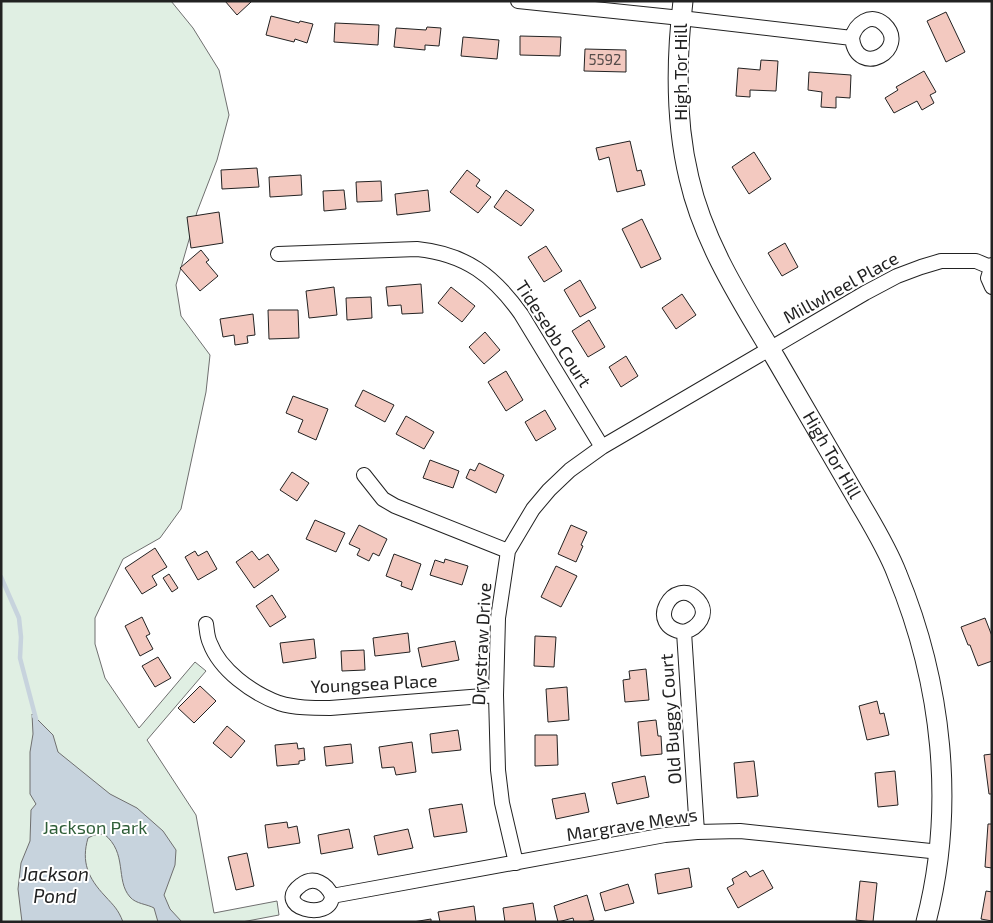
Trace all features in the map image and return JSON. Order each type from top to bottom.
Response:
[{"type":"street","points":[[518,1],[682,9],[852,38]]},
{"type":"street","name":"High Tor Hill","points":[[682,9],[678,67],[678,103],[689,179],[699,213],[715,252],[735,291],[897,572],[925,657],[941,751],[942,794],[940,852],[926,922]]},
{"type":"street","name":"Tidesebb Court","points":[[278,254],[418,249],[436,251],[472,264],[490,277],[506,293],[521,314],[602,447]]},
{"type":"street","name":"Millwheel Place","points":[[770,349],[897,276],[941,261],[976,260],[991,266],[988,278],[992,287]]},
{"type":"street","name":"Drystraw Drive","points":[[516,863],[502,803],[498,770],[496,695],[498,618],[502,580],[508,551],[533,509],[570,470],[602,447],[770,349]]},
{"type":"street","points":[[364,475],[383,499],[395,506],[508,551]]},
{"type":"street","name":"Youngsea Place","points":[[206,624],[209,642],[226,668],[246,685],[280,703],[303,707],[330,708],[496,695]]},
{"type":"street","name":"Old Buggy Court","points":[[684,632],[697,832]]},
{"type":"street","name":"Margrave Mews","points":[[332,896],[665,836],[697,832],[740,831],[940,852]]},
{"type":"green space","name":"Jackson Park","points":[[1,1],[171,1],[193,28],[219,70],[229,115],[217,160],[197,212],[176,285],[181,316],[210,355],[206,392],[181,509],[160,538],[123,559],[95,618],[95,644],[105,678],[139,728],[195,662],[206,671],[147,740],[196,815],[214,913],[277,901],[279,915],[242,922],[1,922]]},
{"type":"water","name":"Jackson Pond","points":[[32,714],[53,735],[58,752],[110,794],[137,808],[163,831],[176,850],[175,865],[164,895],[170,909],[182,922],[158,922],[154,908],[135,901],[130,897],[123,883],[116,849],[104,834],[88,838],[85,855],[86,862],[94,883],[116,908],[123,922],[22,922],[18,889],[21,863],[30,841],[31,810],[36,804],[30,794]]},
{"type":"building","points":[[225,1],[250,1],[251,2],[237,15]]},
{"type":"building","points":[[946,12],[965,52],[946,62],[927,21]]},
{"type":"building","points":[[271,16],[299,23],[300,21],[313,24],[307,43],[295,39],[294,42],[266,35]]},
{"type":"building","points":[[335,23],[379,25],[378,45],[334,42]]},
{"type":"building","points":[[427,27],[441,28],[439,46],[425,45],[425,50],[394,47],[396,28],[426,30]]},
{"type":"building","points":[[520,36],[561,37],[560,56],[520,55]]},
{"type":"building","points":[[463,37],[499,40],[497,59],[461,56]]},
{"type":"building","points":[[585,49],[626,50],[626,72],[584,71]]},
{"type":"building","points":[[761,60],[778,61],[776,91],[750,90],[750,97],[736,96],[738,68],[760,70]]},
{"type":"building","points":[[924,71],[936,92],[930,95],[934,103],[922,110],[917,101],[894,113],[885,98],[898,90],[896,87]]},
{"type":"building","points":[[809,72],[851,75],[850,98],[836,97],[836,108],[821,107],[822,92],[808,90]]},
{"type":"building","points":[[630,141],[637,171],[641,170],[645,185],[617,192],[609,157],[599,160],[596,148]]},
{"type":"building","points":[[754,152],[771,179],[749,194],[732,167]]},
{"type":"building","points":[[257,168],[259,187],[222,189],[221,170]]},
{"type":"building","points":[[467,170],[480,180],[476,186],[491,197],[478,213],[450,192]]},
{"type":"building","points":[[301,175],[302,195],[270,197],[269,177]]},
{"type":"building","points":[[381,181],[382,201],[357,202],[356,182]]},
{"type":"building","points":[[344,190],[346,209],[324,211],[323,191]]},
{"type":"building","points":[[428,190],[430,211],[397,215],[395,194]]},
{"type":"building","points":[[506,190],[534,210],[521,226],[494,207]]},
{"type":"building","points":[[219,212],[223,243],[191,248],[187,217]]},
{"type":"building","points":[[642,219],[661,259],[641,268],[622,229]]},
{"type":"building","points":[[785,243],[798,267],[782,276],[768,253]]},
{"type":"building","points":[[546,246],[562,271],[544,282],[528,257]]},
{"type":"building","points":[[201,250],[209,260],[206,262],[218,276],[200,291],[180,268]]},
{"type":"building","points":[[580,280],[596,308],[580,317],[564,290]]},
{"type":"building","points":[[421,284],[423,313],[402,314],[401,305],[388,306],[386,287]]},
{"type":"building","points":[[334,287],[337,315],[309,318],[306,291]]},
{"type":"building","points":[[451,287],[475,306],[462,322],[438,303]]},
{"type":"building","points":[[682,294],[696,315],[676,329],[662,308]]},
{"type":"building","points":[[371,297],[372,318],[347,320],[346,298]]},
{"type":"building","points":[[268,310],[298,310],[299,338],[269,339]]},
{"type":"building","points":[[253,314],[255,335],[247,336],[248,343],[235,345],[234,335],[223,337],[220,319]]},
{"type":"building","points":[[589,320],[605,347],[588,357],[572,331]]},
{"type":"building","points":[[485,332],[500,350],[484,364],[469,347]]},
{"type":"building","points":[[626,356],[638,376],[621,387],[609,367]]},
{"type":"building","points":[[506,371],[523,400],[506,411],[488,382]]},
{"type":"building","points":[[363,390],[394,405],[385,422],[355,406]]},
{"type":"building","points":[[293,396],[328,409],[316,440],[298,432],[303,420],[286,413]]},
{"type":"building","points":[[545,410],[556,429],[536,441],[525,422]]},
{"type":"building","points":[[406,416],[434,432],[424,449],[396,434]]},
{"type":"building","points":[[430,460],[459,471],[453,488],[423,478]]},
{"type":"building","points":[[479,463],[504,475],[496,493],[466,478],[470,469],[475,471]]},
{"type":"building","points":[[292,472],[309,483],[297,501],[280,490]]},
{"type":"building","points":[[315,520],[345,533],[336,552],[306,539]]},
{"type":"building","points":[[359,525],[387,539],[379,556],[373,553],[369,561],[357,555],[360,549],[349,544]]},
{"type":"building","points":[[571,525],[587,532],[576,562],[558,554]]},
{"type":"building","points":[[155,548],[167,567],[152,576],[157,585],[142,594],[125,568]]},
{"type":"building","points":[[195,551],[198,556],[207,551],[217,569],[198,580],[185,557]]},
{"type":"building","points":[[252,551],[259,560],[268,554],[279,570],[254,588],[236,562]]},
{"type":"building","points":[[394,554],[421,564],[412,590],[401,586],[402,582],[386,576]]},
{"type":"building","points":[[445,559],[468,566],[462,585],[430,575],[435,560],[444,563]]},
{"type":"building","points":[[556,566],[577,576],[561,607],[541,597]]},
{"type":"building","points":[[169,574],[178,588],[172,592],[163,578]]},
{"type":"building","points":[[272,595],[286,617],[270,627],[256,606]]},
{"type":"building","points":[[142,617],[150,634],[146,636],[153,649],[140,656],[125,626]]},
{"type":"building","points":[[985,618],[992,636],[992,661],[978,666],[961,627]]},
{"type":"building","points":[[408,633],[410,652],[375,656],[373,638]]},
{"type":"building","points":[[535,636],[556,637],[554,667],[534,666]]},
{"type":"building","points":[[314,639],[316,658],[283,663],[280,643]]},
{"type":"building","points":[[455,641],[459,660],[422,667],[418,648]]},
{"type":"building","points":[[364,650],[365,670],[342,671],[341,651]]},
{"type":"building","points":[[158,657],[171,678],[155,687],[142,666]]},
{"type":"building","points":[[646,669],[649,700],[625,702],[623,680],[630,679],[629,671]]},
{"type":"building","points":[[200,686],[216,701],[194,723],[178,708]]},
{"type":"building","points":[[567,687],[569,720],[548,722],[546,689]]},
{"type":"building","points":[[877,701],[880,714],[884,713],[889,735],[867,740],[859,706]]},
{"type":"building","points":[[656,720],[658,736],[661,736],[662,754],[641,756],[638,722]]},
{"type":"building","points":[[227,726],[245,741],[231,758],[213,743]]},
{"type":"building","points":[[458,730],[461,750],[432,753],[430,734]]},
{"type":"building","points":[[535,735],[557,735],[558,765],[535,766]]},
{"type":"building","points":[[412,742],[416,772],[396,775],[394,767],[382,768],[379,747]]},
{"type":"building","points":[[297,743],[298,749],[304,748],[305,760],[299,761],[299,764],[277,766],[275,745]]},
{"type":"building","points":[[351,744],[353,763],[326,766],[324,747]]},
{"type":"building","points":[[992,754],[992,794],[989,794],[984,755]]},
{"type":"building","points":[[754,761],[758,796],[737,798],[734,763]]},
{"type":"building","points":[[895,771],[898,805],[878,807],[875,773]]},
{"type":"building","points":[[645,776],[649,797],[617,804],[612,783]]},
{"type":"building","points":[[585,793],[589,812],[556,819],[552,799]]},
{"type":"building","points":[[462,804],[467,832],[434,837],[429,809]]},
{"type":"building","points":[[287,822],[288,828],[297,826],[300,843],[268,848],[265,825]]},
{"type":"building","points":[[988,824],[992,824],[992,868],[985,867]]},
{"type":"building","points":[[349,829],[353,848],[321,854],[318,835]]},
{"type":"building","points":[[408,829],[413,848],[378,855],[374,836]]},
{"type":"building","points":[[247,853],[254,886],[236,890],[228,857]]},
{"type":"building","points":[[689,868],[692,887],[658,894],[655,874]]},
{"type":"building","points":[[763,870],[773,888],[738,908],[727,888],[734,884],[732,879],[746,871],[750,877]]},
{"type":"building","points":[[860,881],[877,883],[873,922],[856,920]]},
{"type":"building","points":[[628,884],[634,903],[605,911],[600,893]]},
{"type":"building","points":[[986,891],[992,892],[992,921],[981,919]]},
{"type":"building","points":[[587,895],[594,920],[574,922],[573,918],[558,922],[554,906]]},
{"type":"building","points":[[533,903],[536,922],[505,922],[503,908]]},
{"type":"building","points":[[474,906],[476,922],[440,922],[438,912]]},
{"type":"building","points":[[431,919],[431,922],[413,922]]},
{"type":"waterway","points":[[1,577],[19,618],[21,637],[20,658],[36,719],[34,716]]}]
